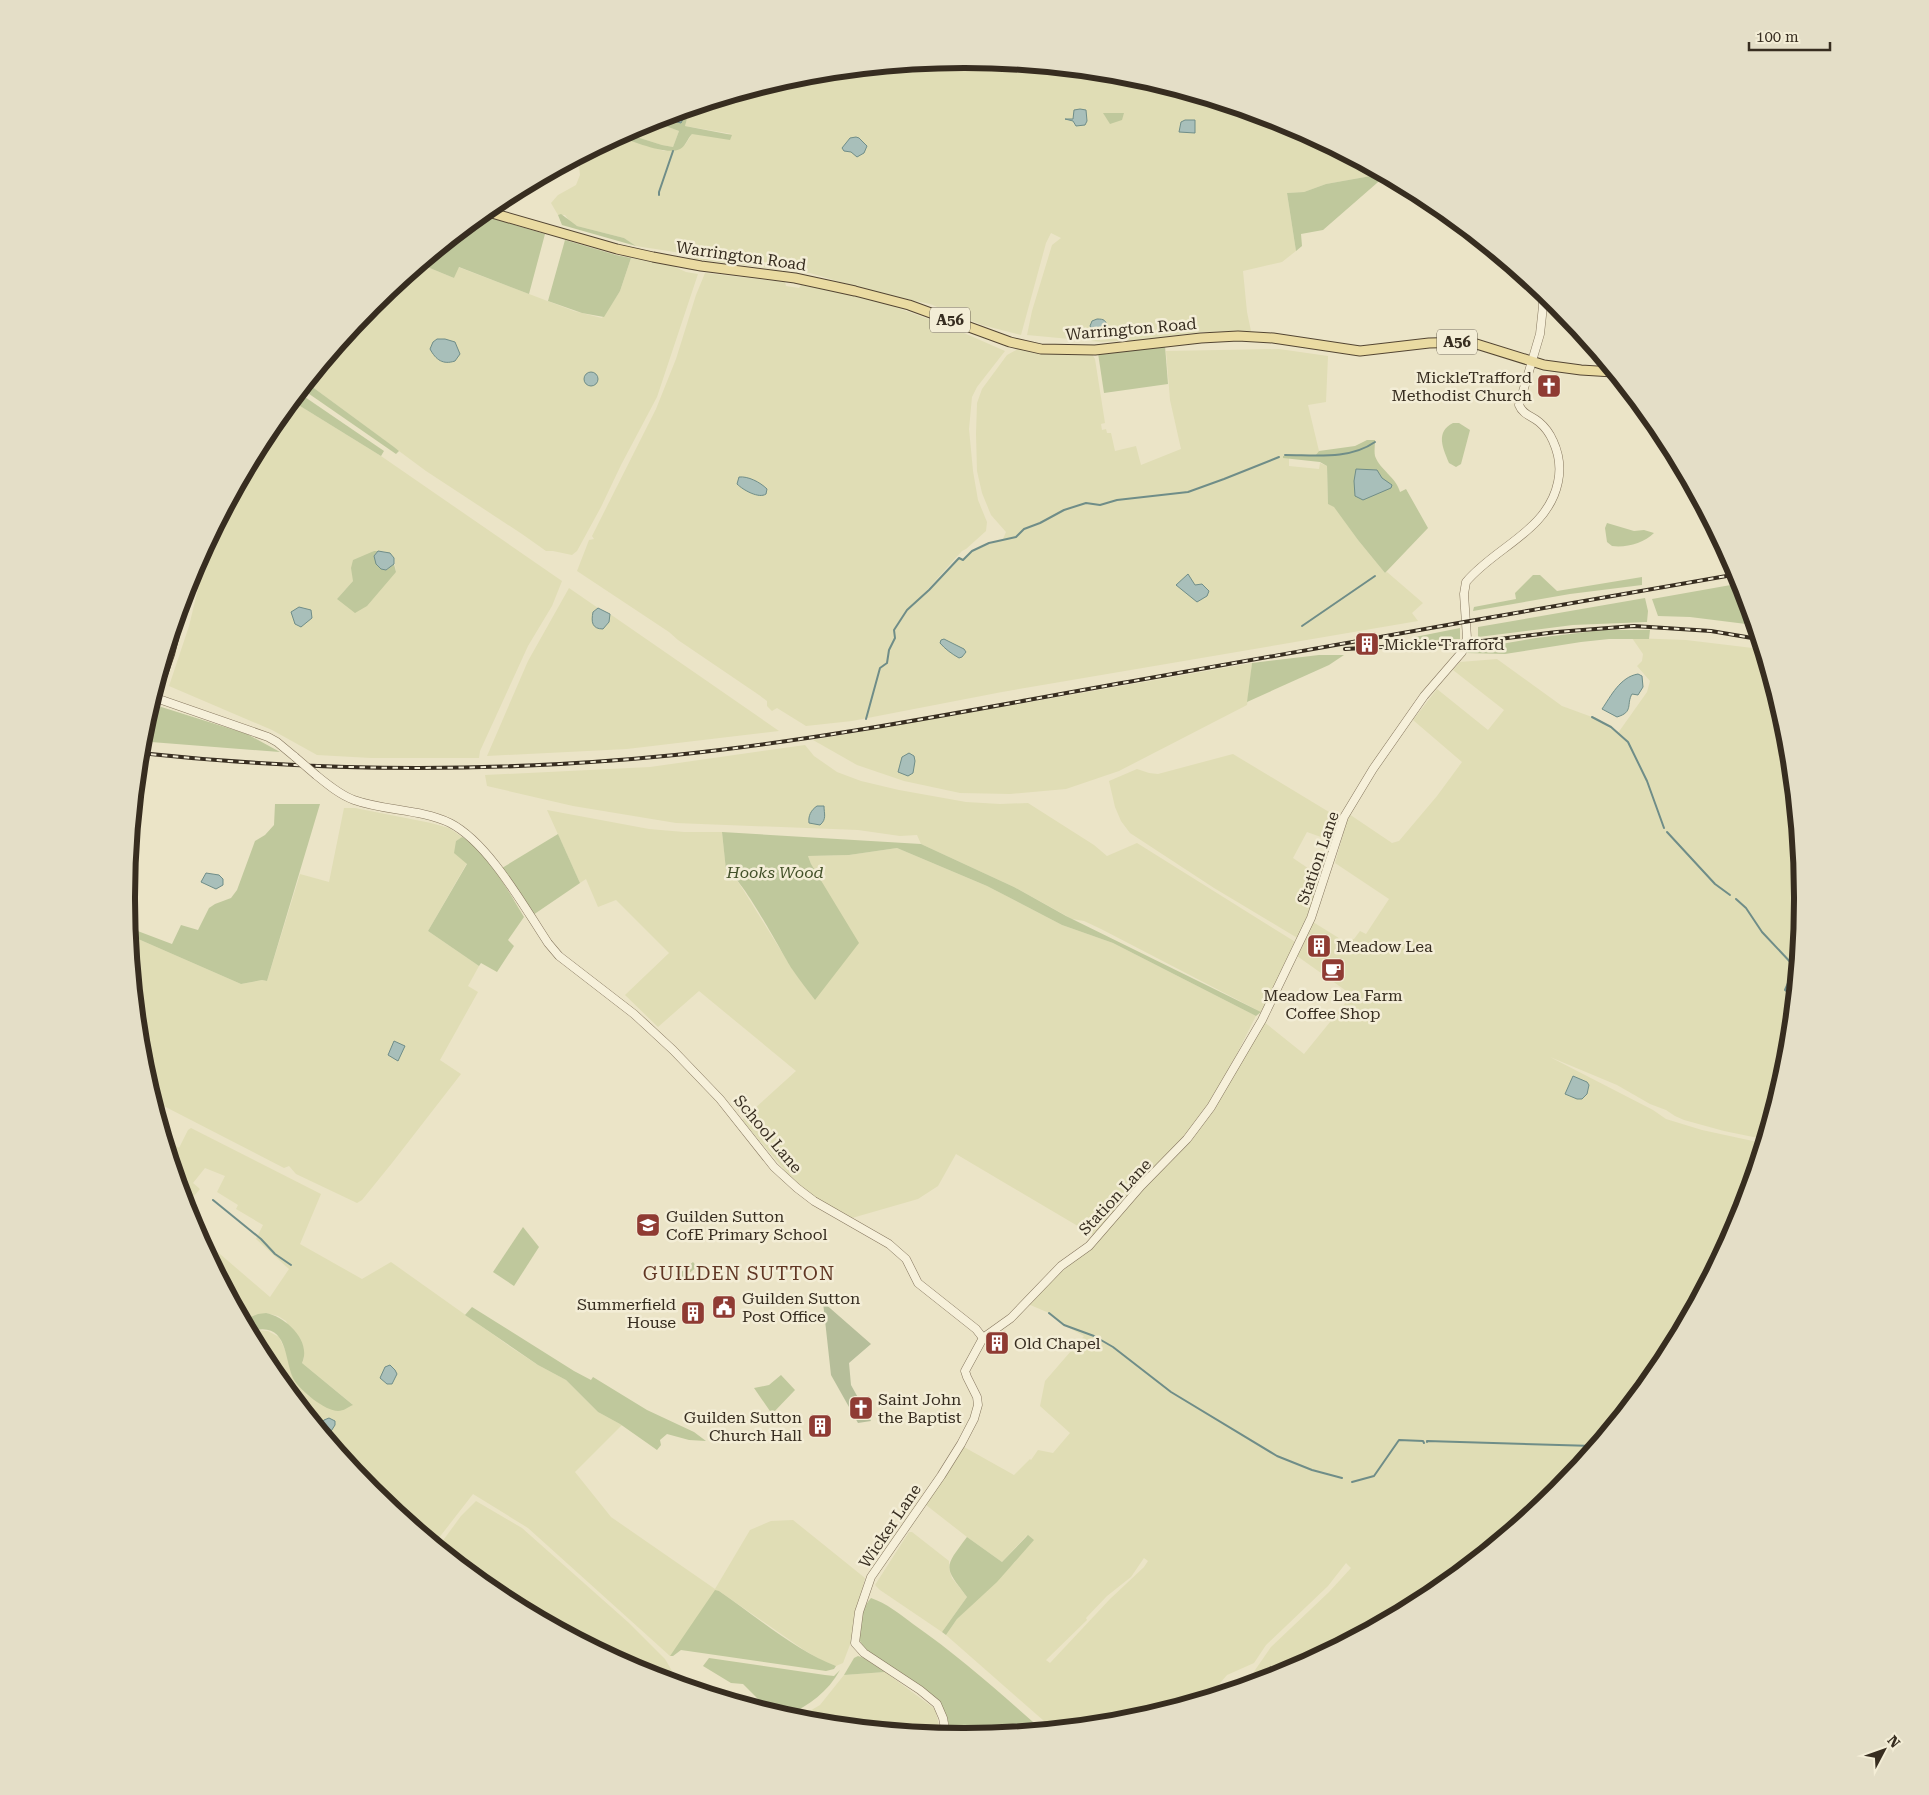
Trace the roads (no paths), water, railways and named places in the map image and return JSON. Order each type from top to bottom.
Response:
[{"type":"main road","name":"Warrington Road","points":[[494,214],[617,249],[653,257],[700,266],[794,278],[856,291],[909,305],[1010,342],[1041,349],[1094,350],[1238,336],[1273,338],[1360,351],[1429,343],[1470,342],[1533,362],[1581,370],[1606,372]]},
{"type":"street","points":[[1533,362],[1540,334],[1543,303]]},
{"type":"street","name":"Station Lane","points":[[983,1338],[1011,1318],[1061,1266],[1090,1246],[1141,1186],[1188,1139],[1211,1107],[1262,1020],[1312,918],[1344,817],[1373,769],[1424,696],[1462,652],[1467,638],[1464,594],[1466,582],[1544,515],[1552,500],[1560,475],[1557,452],[1544,426],[1525,414],[1519,406],[1533,362]]},
{"type":"street","name":"School Lane","points":[[160,695],[268,737],[277,742],[331,787],[353,800],[421,814],[450,824],[475,841],[490,858],[548,943],[559,956],[634,1014],[673,1050],[720,1099],[774,1167],[814,1201],[889,1244],[906,1259],[918,1283],[976,1329],[983,1338]]},
{"type":"street","name":"Wicker Lane","points":[[945,1727],[943,1718],[936,1704],[920,1690],[864,1653],[855,1643],[858,1612],[871,1576],[941,1476],[974,1419],[978,1405],[977,1396],[965,1370],[983,1338]]},
{"type":"water","points":[[1074,110],[1086,110],[1087,121],[1085,125],[1076,126],[1073,121],[1065,119],[1073,119]]},
{"type":"water","points":[[684,117],[681,123],[674,121]]},
{"type":"water","points":[[1195,120],[1195,133],[1179,132],[1181,122]]},
{"type":"water","points":[[856,137],[867,146],[864,153],[857,157],[851,152],[844,151],[842,148],[850,138]]},
{"type":"water","points":[[1097,319],[1104,320],[1107,327],[1094,333],[1090,326],[1092,321]]},
{"type":"water","points":[[437,339],[455,342],[460,354],[455,361],[443,362],[435,356],[430,349],[433,342]]},
{"type":"water","points":[[591,372],[596,374],[598,379],[596,384],[591,386],[586,384],[584,379],[586,374]]},
{"type":"water","points":[[1356,469],[1377,470],[1382,478],[1392,485],[1391,488],[1363,500],[1355,496],[1354,481]]},
{"type":"water","points":[[739,477],[761,484],[767,489],[766,494],[755,495],[743,489],[737,484]]},
{"type":"water","points":[[378,551],[390,553],[394,558],[394,564],[386,570],[381,569],[376,564],[374,556]]},
{"type":"water","points":[[1188,574],[1195,585],[1202,584],[1209,591],[1207,596],[1197,602],[1176,585]]},
{"type":"water","points":[[299,607],[311,610],[312,618],[301,627],[295,624],[291,612]]},
{"type":"water","points":[[598,608],[610,614],[609,622],[603,629],[597,628],[592,622],[593,612]]},
{"type":"water","points":[[944,639],[964,649],[966,652],[959,658],[940,643]]},
{"type":"water","points":[[1638,674],[1642,676],[1643,687],[1638,695],[1632,694],[1626,713],[1617,717],[1602,709],[1621,683]]},
{"type":"water","points":[[909,753],[914,756],[915,761],[913,773],[908,776],[898,772],[902,757]]},
{"type":"water","points":[[817,806],[824,806],[824,818],[820,825],[809,823],[810,813]]},
{"type":"water","points":[[206,873],[219,875],[223,879],[223,885],[216,889],[201,882]]},
{"type":"water","points":[[394,1041],[405,1046],[398,1061],[388,1055]]},
{"type":"water","points":[[1573,1076],[1587,1082],[1589,1085],[1587,1094],[1582,1099],[1565,1094]]},
{"type":"water","points":[[390,1365],[397,1374],[392,1384],[387,1384],[380,1378],[385,1367]]},
{"type":"water","points":[[329,1418],[335,1421],[335,1425],[330,1433],[322,1423]]},
{"type":"waterway","points":[[659,195],[673,151]]},
{"type":"waterway","points":[[1285,455],[1320,456],[1343,454],[1365,448],[1375,442]]},
{"type":"waterway","points":[[866,719],[880,668],[887,663],[889,650],[895,638],[894,630],[907,610],[959,558],[963,560],[972,551],[989,543],[1016,537],[1024,529],[1064,510],[1086,503],[1100,505],[1117,500],[1188,492],[1279,457]]},
{"type":"waterway","points":[[1302,626],[1375,576]]},
{"type":"waterway","points":[[1592,717],[1611,727],[1628,742],[1647,781],[1664,828]]},
{"type":"waterway","points":[[1667,832],[1715,884],[1730,895]]},
{"type":"waterway","points":[[1736,899],[1746,908],[1762,932],[1792,964]]},
{"type":"waterway","points":[[1788,993],[1785,990],[1790,978]]},
{"type":"waterway","points":[[213,1200],[261,1239],[275,1254],[291,1265]]},
{"type":"waterway","points":[[1049,1313],[1064,1325],[1094,1336],[1113,1347],[1171,1392],[1277,1456],[1312,1470],[1342,1478]]},
{"type":"waterway","points":[[1352,1482],[1374,1476],[1399,1440],[1423,1441],[1424,1443]]},
{"type":"waterway","points":[[1427,1442],[1588,1446]]},
{"type":"railway","points":[[147,754],[273,764],[407,768],[541,765],[675,755],[792,740],[908,722],[1729,576]]},
{"type":"railway","points":[[1345,649],[1474,642],[1557,632],[1634,626],[1711,631],[1752,638]]},
{"type":"place","name":"MickleTrafford Methodist Church","points":[[1549,386]]},
{"type":"place","name":"Mickle Trafford","points":[[1367,644]]},
{"type":"place","name":"Meadow Lea","points":[[1319,946]]},
{"type":"place","name":"Meadow Lea Farm Coffee Shop","points":[[1333,970]]},
{"type":"place","name":"Guilden Sutton CofE Primary School","points":[[648,1225]]},
{"type":"place","name":"Guilden Sutton Post Office","points":[[724,1307]]},
{"type":"place","name":"Summerfield House","points":[[693,1313]]},
{"type":"place","name":"Old Chapel","points":[[997,1343]]},
{"type":"place","name":"Saint John the Baptist","points":[[861,1408]]},
{"type":"place","name":"Guilden Sutton Church Hall","points":[[820,1426]]},
{"type":"district","name":"GUILDEN SUTTON","points":[[739,1273]]},
{"type":"park label","name":"Hooks Wood","points":[[775,872]]}]
